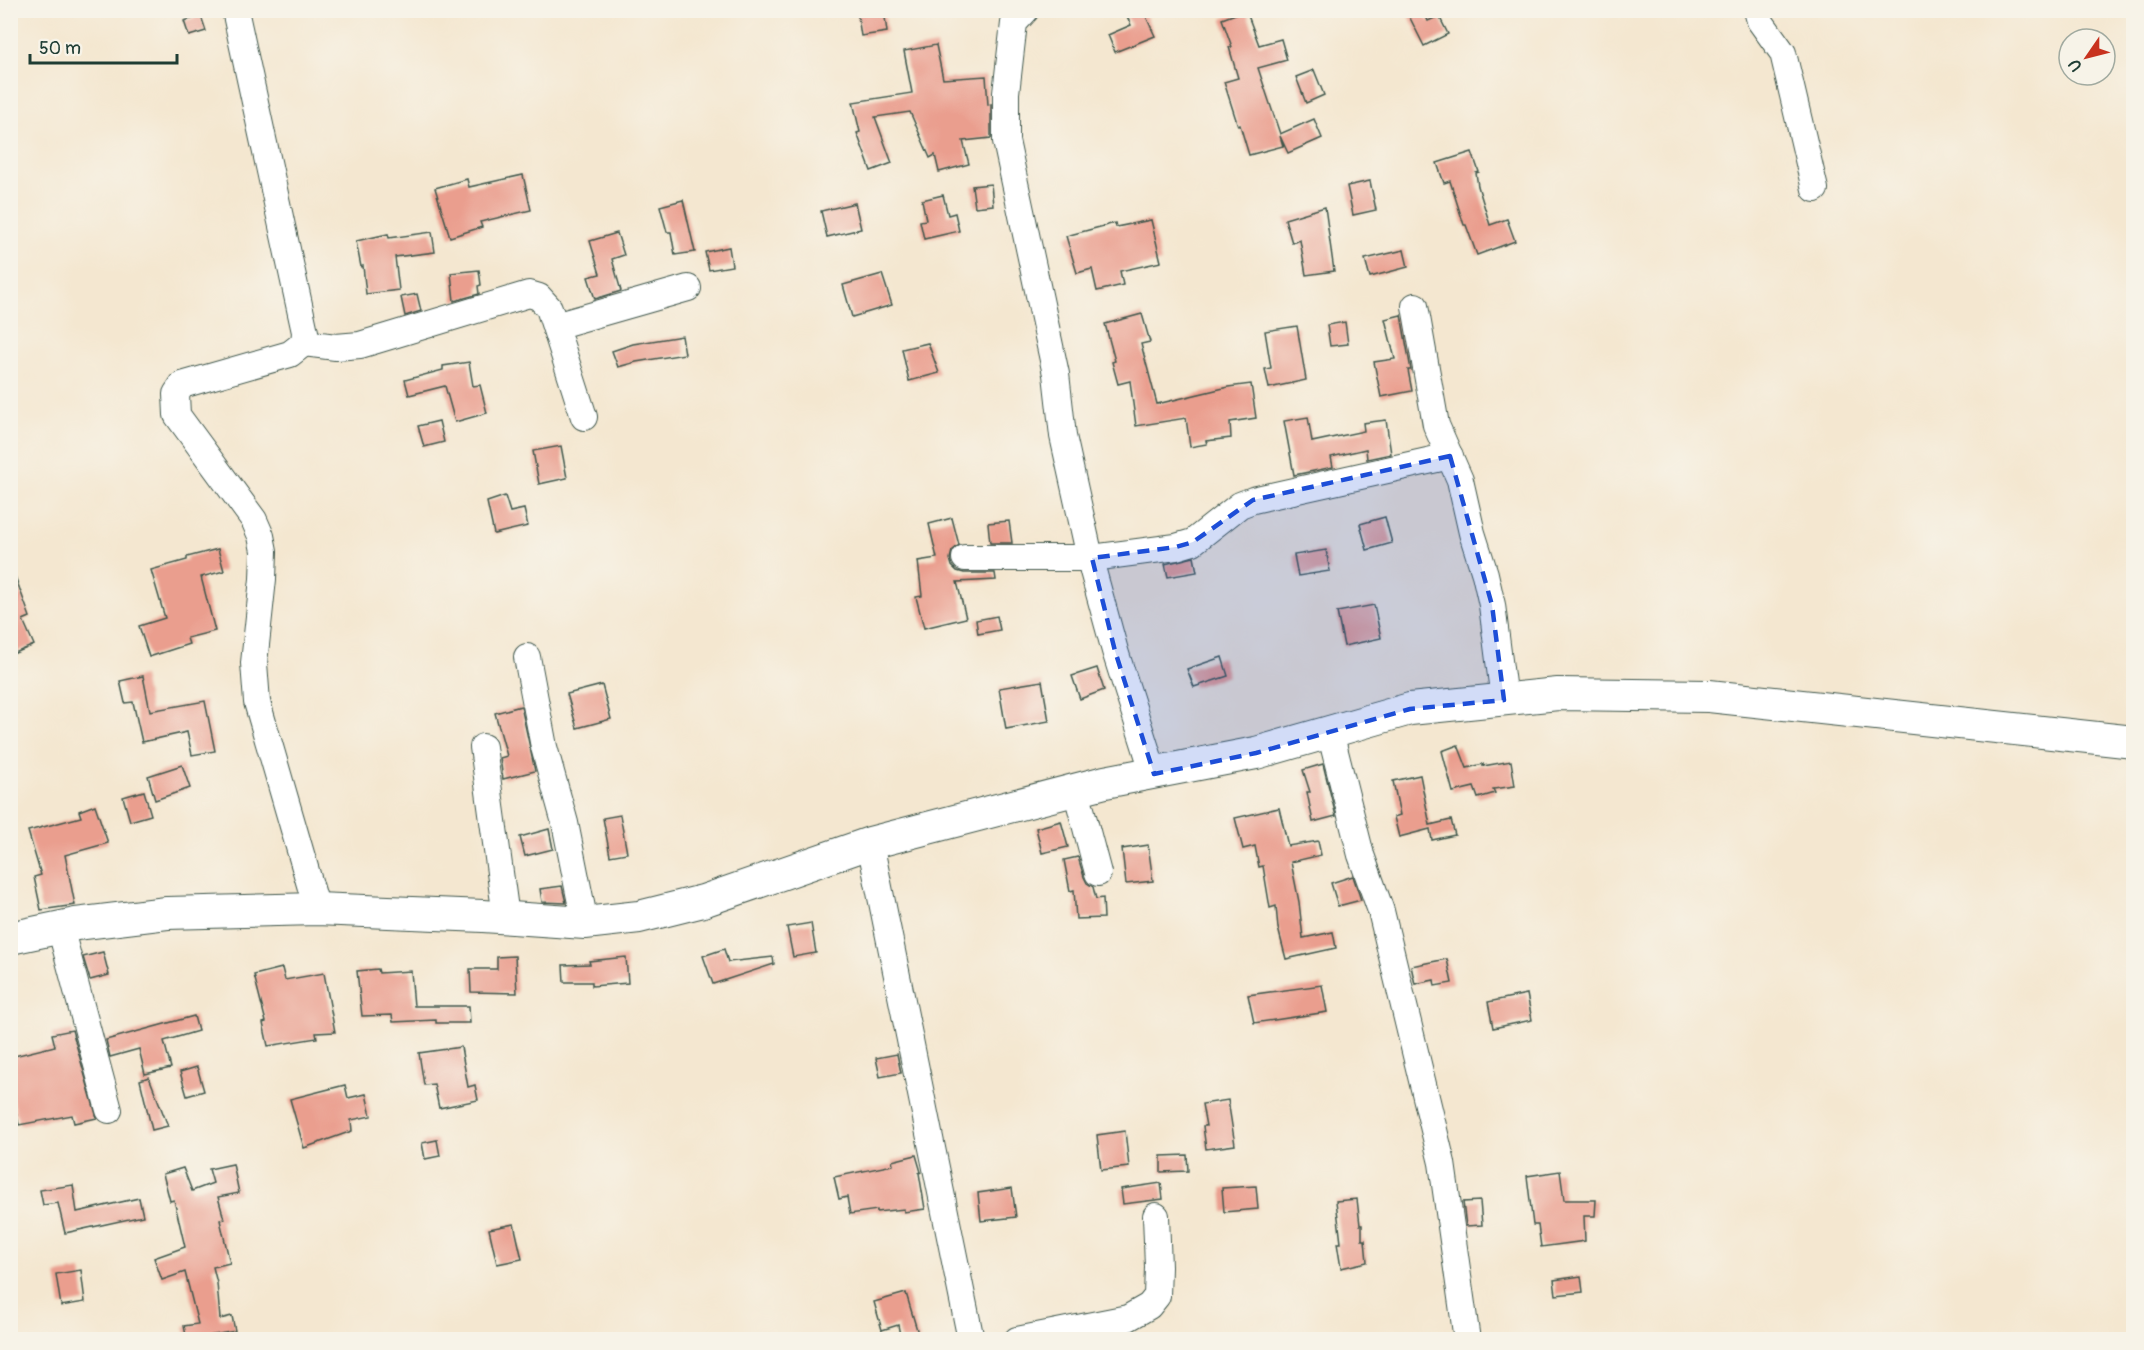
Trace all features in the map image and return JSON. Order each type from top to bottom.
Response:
[{"type":"main road","points":[[10,938],[60,927],[167,913],[317,909],[585,922],[639,917],[703,901],[870,843],[1105,782],[1256,753],[1410,709],[1558,694],[1709,696],[2133,742]]},
{"type":"street","points":[[235,10],[305,332],[304,344]]},
{"type":"street","points":[[1026,10],[1014,23],[1006,93],[1006,141],[1056,374],[1063,436],[1092,558],[1093,571],[1115,651],[1154,774]]},
{"type":"street","points":[[1757,10],[1760,21],[1783,53],[1815,189]]},
{"type":"street","points":[[555,326],[688,288]]},
{"type":"street","points":[[317,909],[257,702],[254,663],[263,579],[264,552],[261,536],[248,511],[177,415],[176,394],[182,385],[290,354],[304,344],[336,347],[360,345],[529,294],[539,297],[549,308],[584,417]]},
{"type":"street","points":[[1415,306],[1436,425],[1460,480],[1472,533],[1485,574],[1492,605],[1504,700]]},
{"type":"street","points":[[965,558],[1092,558],[1176,547],[1194,542],[1240,505],[1253,500],[1449,456]]},
{"type":"street","points":[[527,657],[544,747],[565,823],[585,922]]},
{"type":"street","points":[[1330,732],[1361,855],[1386,932],[1442,1163],[1467,1340]]},
{"type":"street","points":[[483,747],[506,917]]},
{"type":"street","points":[[1076,790],[1098,873]]},
{"type":"street","points":[[870,843],[971,1340]]},
{"type":"street","points":[[60,927],[109,1110]]},
{"type":"street","points":[[1017,1340],[1128,1318],[1149,1306],[1156,1296],[1158,1267],[1156,1216]]},
{"type":"highlighted area","points":[[1450,456],[1492,605],[1504,700],[1410,709],[1256,753],[1154,774],[1115,651],[1092,558],[1176,547],[1193,542],[1253,500]]},
{"type":"building","points":[[857,10],[884,10],[887,32],[861,36]]},
{"type":"building","points":[[1124,10],[1143,10],[1155,36],[1115,52],[1108,35],[1131,25]]},
{"type":"building","points":[[1246,10],[1259,45],[1281,39],[1287,60],[1258,68],[1280,134],[1314,119],[1322,138],[1288,153],[1280,136],[1283,146],[1249,155],[1224,82],[1238,78],[1229,47],[1232,47],[1222,19]]},
{"type":"building","points":[[1406,10],[1423,10],[1428,21],[1439,16],[1448,34],[1424,46]]},
{"type":"building","points":[[201,16],[206,31],[189,36],[184,21]]},
{"type":"building","points":[[936,45],[943,79],[986,76],[988,105],[991,104],[991,138],[963,141],[969,164],[939,172],[935,155],[930,158],[910,112],[875,117],[892,163],[871,171],[857,133],[860,132],[853,102],[912,93],[904,51]]},
{"type":"building","points":[[1314,70],[1324,95],[1306,103],[1296,77]]},
{"type":"building","points":[[1472,152],[1479,172],[1476,173],[1478,186],[1490,225],[1507,219],[1515,241],[1477,255],[1466,225],[1464,225],[1450,181],[1444,183],[1437,163]]},
{"type":"building","points":[[523,175],[531,210],[480,222],[482,227],[450,237],[435,188],[467,179],[469,187]]},
{"type":"building","points":[[1370,181],[1376,210],[1353,215],[1347,186]]},
{"type":"building","points":[[991,184],[993,205],[975,207],[972,186]]},
{"type":"building","points":[[943,195],[948,215],[955,213],[959,231],[924,239],[920,221],[926,220],[922,200]]},
{"type":"building","points":[[683,200],[695,252],[675,255],[671,232],[667,232],[660,206]]},
{"type":"building","points":[[855,203],[861,229],[827,237],[821,211]]},
{"type":"building","points":[[1325,207],[1334,271],[1306,275],[1300,240],[1292,243],[1285,219]]},
{"type":"building","points":[[1151,220],[1161,262],[1120,271],[1123,285],[1097,291],[1092,269],[1077,273],[1066,236],[1115,223],[1116,227]]},
{"type":"building","points":[[432,232],[435,252],[395,257],[399,290],[366,294],[363,266],[361,267],[356,241],[388,234],[389,238]]},
{"type":"building","points":[[617,233],[624,255],[612,259],[621,291],[595,299],[588,277],[600,274],[590,241]]},
{"type":"building","points":[[729,247],[732,266],[709,270],[705,252]]},
{"type":"building","points":[[1404,250],[1408,267],[1370,277],[1365,259]]},
{"type":"building","points":[[479,270],[481,285],[478,286],[479,294],[454,301],[451,273]]},
{"type":"building","points":[[882,274],[892,305],[852,317],[843,285]]},
{"type":"building","points":[[417,294],[421,311],[405,316],[401,297]]},
{"type":"building","points":[[1142,314],[1150,342],[1141,344],[1157,404],[1228,387],[1251,384],[1256,418],[1230,422],[1231,438],[1206,441],[1207,444],[1190,447],[1186,418],[1136,426],[1130,381],[1118,384],[1112,362],[1115,361],[1105,324]]},
{"type":"building","points":[[1401,315],[1411,370],[1408,370],[1412,391],[1381,397],[1374,362],[1395,359],[1385,319]]},
{"type":"building","points":[[1345,322],[1348,344],[1330,346],[1327,325]]},
{"type":"building","points":[[1297,326],[1306,380],[1269,388],[1265,369],[1271,368],[1265,331]]},
{"type":"building","points":[[682,336],[685,354],[618,367],[612,351],[633,344]]},
{"type":"building","points":[[928,343],[939,373],[909,381],[902,349]]},
{"type":"building","points":[[469,362],[473,386],[480,385],[487,413],[455,422],[445,386],[409,395],[405,380],[443,370],[443,366]]},
{"type":"building","points":[[1308,417],[1312,442],[1364,431],[1363,423],[1386,420],[1391,454],[1367,459],[1366,449],[1331,457],[1333,467],[1294,475],[1284,421]]},
{"type":"building","points":[[439,421],[444,442],[424,447],[418,426]]},
{"type":"building","points":[[561,446],[567,478],[539,484],[533,451]]},
{"type":"building","points":[[505,496],[510,512],[524,509],[528,526],[494,534],[487,502]]},
{"type":"building","points":[[1385,517],[1392,543],[1367,550],[1360,524]]},
{"type":"building","points":[[952,518],[959,545],[952,551],[950,559],[952,566],[964,573],[995,573],[996,580],[957,582],[966,618],[924,628],[916,597],[922,596],[918,561],[937,558],[929,524]]},
{"type":"building","points":[[1009,521],[1012,543],[990,543],[988,523]]},
{"type":"building","points":[[218,549],[224,571],[201,577],[215,631],[187,638],[189,644],[149,657],[139,626],[165,618],[151,570]]},
{"type":"building","points":[[1326,550],[1330,571],[1298,576],[1294,555]]},
{"type":"building","points":[[1194,557],[1197,572],[1168,577],[1165,564]]},
{"type":"building","points":[[12,568],[30,617],[23,620],[34,645],[10,655],[10,569]]},
{"type":"building","points":[[1374,605],[1381,638],[1344,646],[1337,612]]},
{"type":"building","points":[[997,616],[1000,630],[978,634],[976,620]]},
{"type":"building","points":[[1222,657],[1228,676],[1194,687],[1187,669]]},
{"type":"building","points":[[1097,668],[1104,690],[1080,699],[1072,676]]},
{"type":"building","points":[[143,676],[150,711],[205,701],[215,751],[192,755],[187,732],[142,742],[133,702],[125,703],[120,681]]},
{"type":"building","points":[[1042,681],[1049,721],[1006,729],[999,688]]},
{"type":"building","points":[[602,685],[611,719],[577,728],[567,694]]},
{"type":"building","points":[[521,706],[535,771],[503,779],[500,758],[507,756],[495,713]]},
{"type":"building","points":[[1458,745],[1467,768],[1511,761],[1515,786],[1493,789],[1495,793],[1478,798],[1474,787],[1453,792],[1442,751]]},
{"type":"building","points":[[1323,764],[1336,816],[1313,822],[1307,792],[1310,792],[1303,770]]},
{"type":"building","points":[[182,765],[190,788],[155,800],[148,776]]},
{"type":"building","points":[[1420,775],[1430,825],[1451,820],[1455,835],[1432,840],[1430,829],[1399,837],[1394,817],[1400,815],[1393,781]]},
{"type":"building","points":[[144,791],[151,815],[130,821],[123,797]]},
{"type":"building","points":[[95,805],[108,843],[65,855],[75,905],[41,910],[34,877],[41,875],[28,831],[81,817],[79,811]]},
{"type":"building","points":[[1279,808],[1288,846],[1318,841],[1321,855],[1291,862],[1303,938],[1333,932],[1336,948],[1286,959],[1278,928],[1276,906],[1270,908],[1263,866],[1259,867],[1255,846],[1243,849],[1235,818]]},
{"type":"building","points":[[620,815],[627,853],[610,856],[603,818]]},
{"type":"building","points":[[1061,821],[1068,847],[1042,853],[1036,828]]},
{"type":"building","points":[[549,829],[553,849],[525,856],[520,837]]},
{"type":"building","points":[[1148,845],[1153,881],[1126,884],[1122,849]]},
{"type":"building","points":[[1078,857],[1084,877],[1093,887],[1096,899],[1103,898],[1104,918],[1076,919],[1074,890],[1070,891],[1064,860]]},
{"type":"building","points":[[1353,876],[1361,900],[1338,906],[1331,883]]},
{"type":"building","points":[[562,886],[566,903],[542,902],[540,889]]},
{"type":"building","points":[[811,923],[816,953],[793,957],[787,927]]},
{"type":"building","points":[[724,949],[728,962],[773,957],[774,964],[713,984],[703,956]]},
{"type":"building","points":[[103,952],[109,975],[90,980],[83,957]]},
{"type":"building","points":[[515,956],[517,993],[471,992],[470,969],[497,969],[497,957]]},
{"type":"building","points":[[626,957],[628,983],[592,986],[592,982],[564,982],[563,965],[590,964],[589,961]]},
{"type":"building","points":[[1447,959],[1452,983],[1435,986],[1434,980],[1415,984],[1411,966]]},
{"type":"building","points":[[282,968],[285,980],[324,973],[335,1032],[316,1033],[317,1038],[268,1046],[263,1023],[266,1022],[254,975]]},
{"type":"building","points":[[378,969],[379,973],[411,971],[414,1006],[469,1006],[470,1023],[436,1023],[436,1020],[393,1022],[392,1015],[362,1016],[357,971]]},
{"type":"building","points":[[1322,985],[1327,1012],[1254,1023],[1248,995]]},
{"type":"building","points":[[1527,994],[1532,1020],[1493,1028],[1488,1002]]},
{"type":"building","points":[[194,1016],[198,1031],[164,1041],[171,1068],[145,1074],[139,1049],[110,1057],[106,1040]]},
{"type":"building","points":[[72,1030],[97,1118],[74,1123],[72,1115],[19,1125],[10,1088],[10,1057],[55,1046],[52,1034]]},
{"type":"building","points":[[461,1047],[468,1087],[475,1085],[478,1100],[439,1108],[434,1084],[424,1085],[419,1053]]},
{"type":"building","points":[[897,1054],[901,1073],[880,1077],[876,1058]]},
{"type":"building","points":[[197,1067],[204,1091],[187,1096],[180,1072]]},
{"type":"building","points":[[149,1077],[168,1126],[152,1130],[140,1080]]},
{"type":"building","points":[[345,1085],[348,1098],[366,1094],[371,1116],[351,1120],[352,1131],[304,1148],[290,1099]]},
{"type":"building","points":[[1228,1100],[1235,1145],[1206,1149],[1203,1126],[1206,1126],[1202,1104]]},
{"type":"building","points":[[1125,1131],[1129,1167],[1101,1170],[1097,1135]]},
{"type":"building","points":[[437,1140],[440,1156],[425,1159],[422,1143]]},
{"type":"building","points":[[916,1155],[921,1172],[919,1173],[925,1209],[904,1212],[904,1209],[877,1212],[877,1210],[850,1214],[847,1197],[839,1199],[834,1177],[893,1165],[892,1161]]},
{"type":"building","points":[[1187,1155],[1188,1171],[1161,1172],[1161,1156]]},
{"type":"building","points":[[233,1164],[239,1193],[218,1197],[224,1219],[220,1220],[230,1263],[213,1267],[217,1283],[220,1319],[232,1316],[235,1331],[187,1340],[184,1326],[198,1324],[185,1272],[162,1280],[154,1258],[185,1247],[174,1200],[170,1201],[163,1174],[183,1168],[192,1191],[213,1183],[209,1169]]},
{"type":"building","points":[[1560,1171],[1564,1200],[1596,1200],[1595,1216],[1584,1216],[1585,1241],[1541,1247],[1538,1225],[1533,1225],[1527,1176]]},
{"type":"building","points":[[1161,1183],[1163,1199],[1123,1204],[1121,1189]]},
{"type":"building","points":[[73,1185],[77,1212],[139,1198],[143,1216],[65,1233],[58,1203],[43,1205],[40,1190]]},
{"type":"building","points":[[1256,1186],[1258,1209],[1224,1212],[1222,1188]]},
{"type":"building","points":[[1012,1188],[1016,1217],[981,1221],[978,1193]]},
{"type":"building","points":[[1357,1199],[1367,1262],[1341,1268],[1337,1243],[1341,1243],[1336,1201]]},
{"type":"building","points":[[1480,1201],[1482,1225],[1466,1226],[1463,1202]]},
{"type":"building","points":[[514,1224],[522,1259],[497,1264],[489,1229]]},
{"type":"building","points":[[81,1270],[85,1302],[61,1306],[56,1274]]},
{"type":"building","points":[[1581,1276],[1583,1292],[1556,1295],[1554,1280]]},
{"type":"building","points":[[906,1293],[920,1340],[901,1340],[898,1325],[882,1330],[874,1302]]}]
